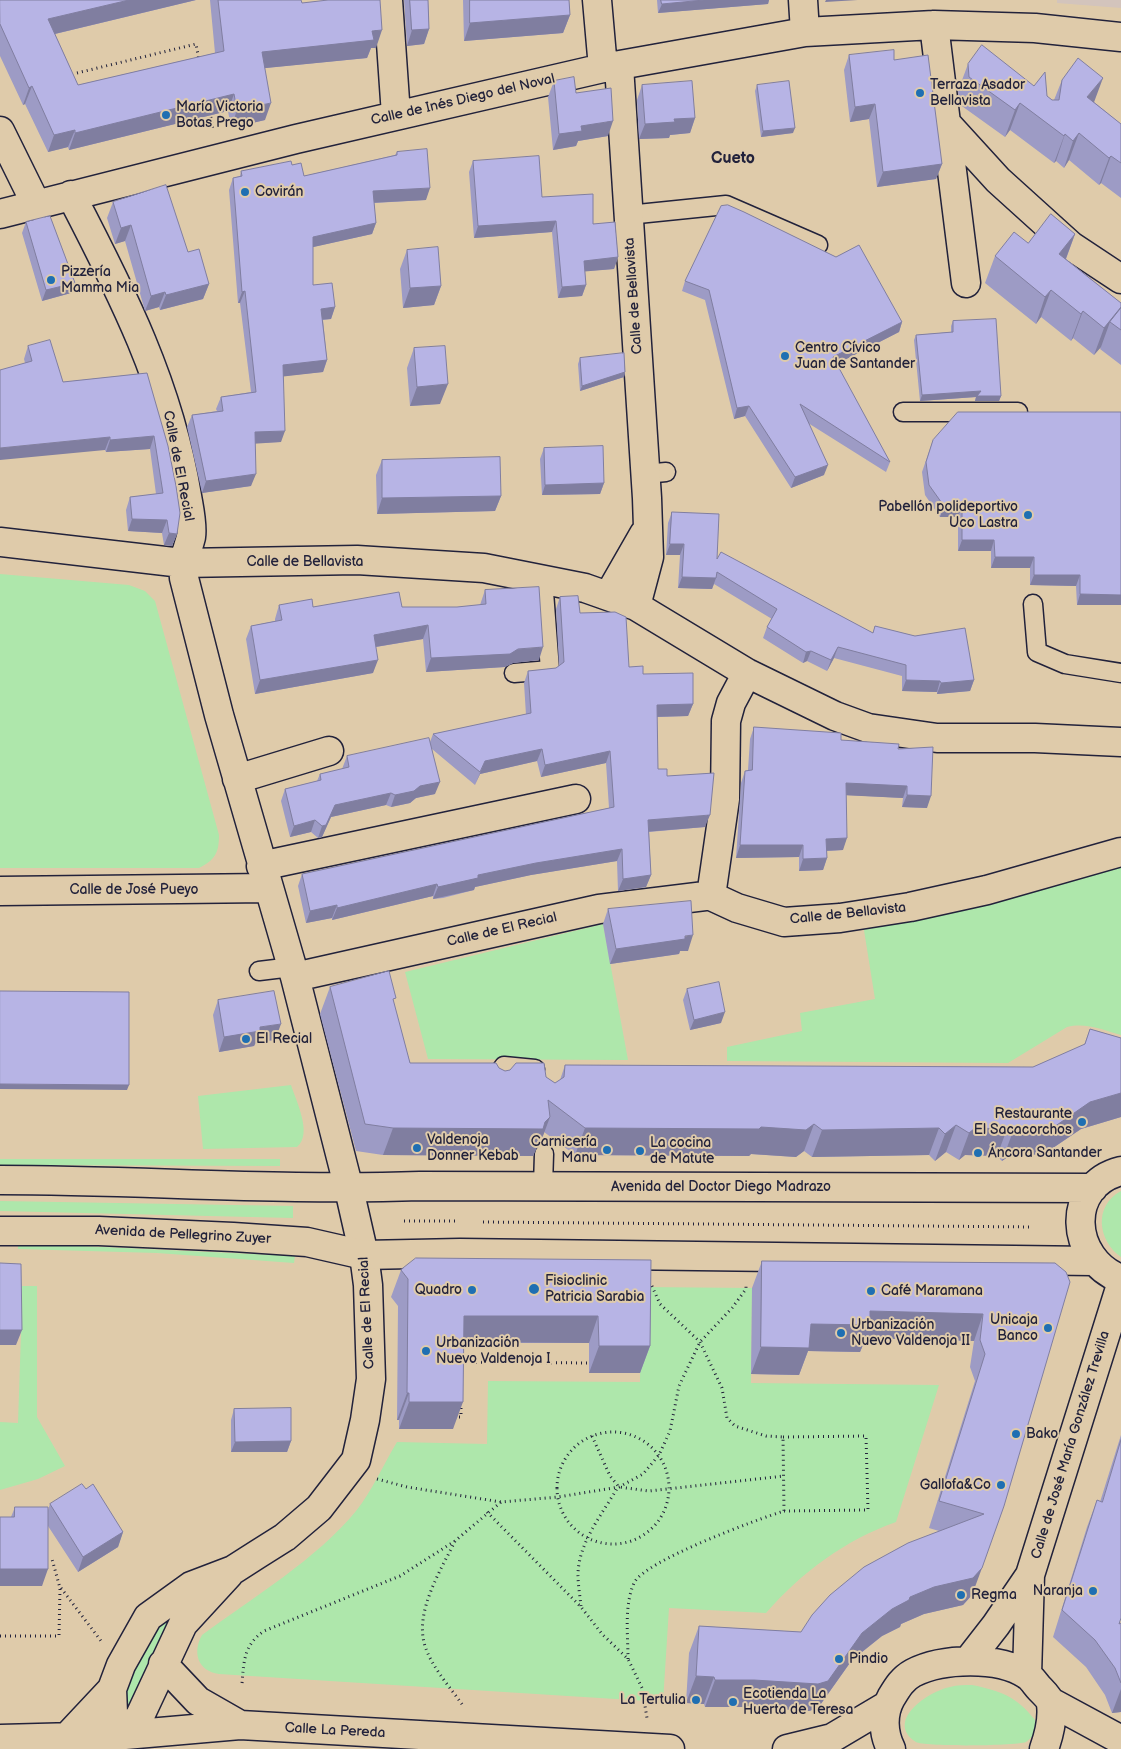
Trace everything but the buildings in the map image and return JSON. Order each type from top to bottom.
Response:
[{"type":"street","points":[[388,0],[396,115]]},
{"type":"street","name":"Calle de Bellavista","points":[[597,0],[611,67],[656,473],[648,526],[649,557],[636,606]]},
{"type":"street","points":[[803,0],[805,32]]},
{"type":"street","points":[[934,25],[966,283]]},
{"type":"street","name":"Calle de Inés Diego del Noval","points":[[0,214],[396,115],[611,67],[805,32],[934,25],[1035,28],[1121,37]]},
{"type":"street","points":[[946,123],[998,180],[1071,246],[1121,279]]},
{"type":"street","points":[[0,131],[37,206]]},
{"type":"street","name":"Calle de El Recial","points":[[71,195],[118,290],[162,389],[173,430],[187,496],[191,536],[182,563],[184,578],[264,877],[294,972],[349,1189],[364,1255],[368,1285],[371,1379],[365,1420],[356,1460],[319,1508],[285,1537],[233,1570],[191,1586],[148,1617],[121,1665],[112,1689],[111,1743]]},
{"type":"street","points":[[609,595],[648,526]]},
{"type":"street","name":"Calle de Bellavista","points":[[0,542],[182,563],[357,560],[484,568],[585,588],[636,606],[747,673],[835,716],[868,728],[937,738],[1035,738],[1121,742]]},
{"type":"street","points":[[711,896],[725,799],[726,721],[731,703],[747,673]]},
{"type":"street","points":[[237,779],[329,751]]},
{"type":"street","points":[[264,877],[576,799]]},
{"type":"street","name":"Calle de Bellavista","points":[[711,896],[737,908],[784,922],[840,918],[910,907],[987,890],[1121,852]]},
{"type":"street","name":"Calle de José Pueyo","points":[[0,891],[264,877]]},
{"type":"street","name":"Calle de El Recial","points":[[294,972],[599,909],[711,896]]},
{"type":"street","points":[[1121,1171],[1104,1178],[1093,1188],[1084,1202],[1080,1218],[1081,1235],[1086,1251],[1108,1274],[1121,1279]]},
{"type":"street","points":[[0,1180],[111,1180],[349,1189]]},
{"type":"street","name":"Avenida del Doctor Diego Madrazo","points":[[349,1189],[420,1186],[1093,1188]]},
{"type":"street","name":"Avenida de Pellegrino Zuyer","points":[[0,1230],[100,1231],[242,1237],[307,1242],[364,1255]]},
{"type":"street","points":[[364,1255],[451,1253],[748,1255],[1093,1260]]},
{"type":"street","name":"Calle de José María González Trevilla","points":[[1027,1675],[1030,1575],[1121,1285]]},
{"type":"street","name":"Calle de El Recial","points":[[111,1743],[139,1718],[183,1624],[233,1570]]},
{"type":"street","name":"Calle de José María González Trevilla","points":[[968,1660],[996,1626],[1030,1575]]},
{"type":"street","points":[[891,1749],[884,1721],[886,1706],[899,1684],[913,1673],[950,1662],[968,1660],[1003,1666],[1027,1675],[1051,1702],[1121,1740]]},
{"type":"street","points":[[163,1664],[198,1700],[240,1725]]},
{"type":"street","name":"Calle de El Recial","points":[[67,1737],[112,1689]]},
{"type":"street","points":[[1044,1749],[1051,1725],[1051,1702]]},
{"type":"street","points":[[787,1749],[832,1738],[886,1706]]},
{"type":"street","name":"Calle La Pereda","points":[[0,1739],[67,1737],[111,1743],[240,1725],[661,1749]]},
{"type":"lane","points":[[628,215],[726,205],[818,245]]},
{"type":"lane","points":[[903,412],[1032,412]]},
{"type":"lane","points":[[514,673],[550,670],[543,579]]},
{"type":"lane","points":[[1034,604],[1037,652],[1065,664],[1121,673]]},
{"type":"lane","points":[[259,971],[294,972]]},
{"type":"lane","points":[[496,1087],[498,1074],[504,1066],[539,1070],[544,1074],[545,1086]]},
{"type":"lane","points":[[543,1186],[544,1154]]},
{"type":"path","points":[[77,74],[196,44],[200,64]]},
{"type":"path","points":[[208,103],[210,112]]},
{"type":"path","points":[[421,1212],[421,1229]]},
{"type":"path","points":[[404,1220],[460,1221]]},
{"type":"path","points":[[480,1222],[1033,1227]]},
{"type":"path","points":[[628,1659],[628,1602],[635,1581],[649,1568],[753,1520],[784,1511],[868,1510],[869,1476],[866,1436],[766,1436],[735,1426],[727,1418],[722,1388],[700,1342],[660,1304],[652,1288],[650,1255]]},
{"type":"path","points":[[581,1607],[578,1573],[588,1538],[619,1487],[643,1474],[659,1455],[670,1431],[679,1386],[700,1342],[732,1308],[746,1288],[748,1255]]},
{"type":"path","points":[[460,1353],[460,1371]]},
{"type":"path","points":[[460,1362],[589,1363]]},
{"type":"path","points":[[453,1417],[461,1417],[460,1399]]},
{"type":"path","points":[[606,1432],[621,1432],[648,1444],[659,1455],[668,1477],[669,1490],[666,1506],[659,1520],[648,1532],[634,1540],[619,1543],[603,1542],[588,1538],[574,1528],[564,1514],[558,1497],[559,1475],[568,1454],[592,1436],[606,1432]]},
{"type":"path","points":[[592,1436],[610,1476],[619,1487]]},
{"type":"path","points":[[783,1437],[784,1511]]},
{"type":"path","points":[[371,1478],[407,1487],[501,1502],[558,1497],[619,1487],[649,1491],[669,1490],[784,1476]]},
{"type":"path","points":[[242,1683],[247,1648],[253,1638],[264,1630],[400,1576],[455,1541],[501,1502]]},
{"type":"path","points":[[487,1512],[581,1607],[602,1634],[628,1659],[642,1688],[661,1749]]},
{"type":"path","points":[[455,1541],[429,1599],[423,1631],[425,1646],[434,1665],[485,1739]]},
{"type":"path","points":[[0,1636],[59,1636],[60,1588],[52,1559]]},
{"type":"path","points":[[60,1588],[101,1642]]},
{"type":"shaded area","points":[[1057,0],[1121,0],[1121,8],[1057,3]]},
{"type":"green space","points":[[0,574],[129,585],[145,591],[155,601],[219,835],[217,851],[209,862],[199,868],[0,868]]},
{"type":"green space","points":[[1121,865],[1121,1035],[1088,1026],[1067,1027],[1008,1063],[727,1061],[727,1047],[802,1031],[800,1013],[875,999],[863,924]]},
{"type":"green space","points":[[603,924],[628,1060],[428,1059],[405,972]]},
{"type":"green space","points":[[291,1085],[302,1117],[304,1134],[302,1141],[297,1147],[203,1149],[198,1096]]},
{"type":"green space","points":[[0,1159],[280,1159],[280,1166],[0,1165]]},
{"type":"green space","points":[[1121,1191],[1121,1257],[1107,1242],[1102,1224],[1106,1205],[1112,1197]]},
{"type":"green space","points":[[0,1201],[293,1206],[293,1218],[0,1211]]},
{"type":"green space","points":[[18,1243],[295,1256],[294,1263],[157,1253],[18,1249]]},
{"type":"green space","points":[[15,1286],[37,1286],[37,1417],[65,1466],[38,1479],[0,1490],[0,1422],[18,1423],[21,1333]]},
{"type":"green space","points":[[641,1287],[752,1288],[751,1383],[939,1385],[896,1522],[859,1538],[825,1559],[794,1584],[766,1613],[669,1608],[663,1702],[219,1674],[206,1669],[202,1665],[197,1654],[197,1648],[202,1635],[283,1577],[323,1545],[356,1511],[397,1442],[487,1444],[488,1381],[640,1382]]},
{"type":"green space","points":[[177,1608],[129,1712],[126,1712],[124,1702],[125,1681],[131,1660],[151,1630]]},
{"type":"green space","points":[[972,1685],[1000,1692],[1021,1705],[1035,1720],[1035,1734],[1026,1742],[1018,1743],[935,1745],[916,1742],[907,1734],[905,1725],[907,1716],[913,1708],[931,1694],[955,1686]]},
{"type":"place","name":"Terraza Asador Bellavista","points":[[920,93]]},
{"type":"place","name":"María Victoria Botas Prego","points":[[166,115]]},
{"type":"place","name":"Covirán","points":[[245,192]]},
{"type":"place","name":"Pizzería Mamma Mia","points":[[51,280]]},
{"type":"place","name":"Centro Cívico Juan de Santander","points":[[785,356]]},
{"type":"place","name":"Pabellón polideportivo Uco Lastra","points":[[1028,515]]},
{"type":"place","name":"El Recial","points":[[246,1039]]},
{"type":"place","name":"Restaurante El Sacacorchos","points":[[1082,1122]]},
{"type":"place","name":"Valdenoja Donner Kebab","points":[[417,1148]]},
{"type":"place","name":"Carnicería Manu","points":[[607,1150]]},
{"type":"place","name":"La cocina de Matute","points":[[640,1151]]},
{"type":"place","name":"Áncora Santander","points":[[978,1153]]},
{"type":"place","name":"Fisioclinic Patricia Sarabia","points":[[534,1289]]},
{"type":"place","name":"Quadro","points":[[472,1290]]},
{"type":"place","name":"Café Maramana","points":[[871,1291]]},
{"type":"place","name":"Unicaja Banco","points":[[1048,1328]]},
{"type":"place","name":"Urbanización Nuevo Valdenoja II","points":[[841,1333]]},
{"type":"place","name":"Urbanización Nuevo Valdenoja I","points":[[426,1351]]},
{"type":"place","name":"Bako","points":[[1016,1434]]},
{"type":"place","name":"Gallofa&Co","points":[[1001,1485]]},
{"type":"place","name":"Naranja","points":[[1093,1591]]},
{"type":"place","name":"Regma","points":[[961,1595]]},
{"type":"place","name":"Pindio","points":[[839,1659]]},
{"type":"place","name":"La Tertulia","points":[[696,1700]]},
{"type":"place","name":"Ecotienda La Huerta de Teresa","points":[[733,1702]]},
{"type":"district","name":"Cueto","points":[[733,159]]}]
